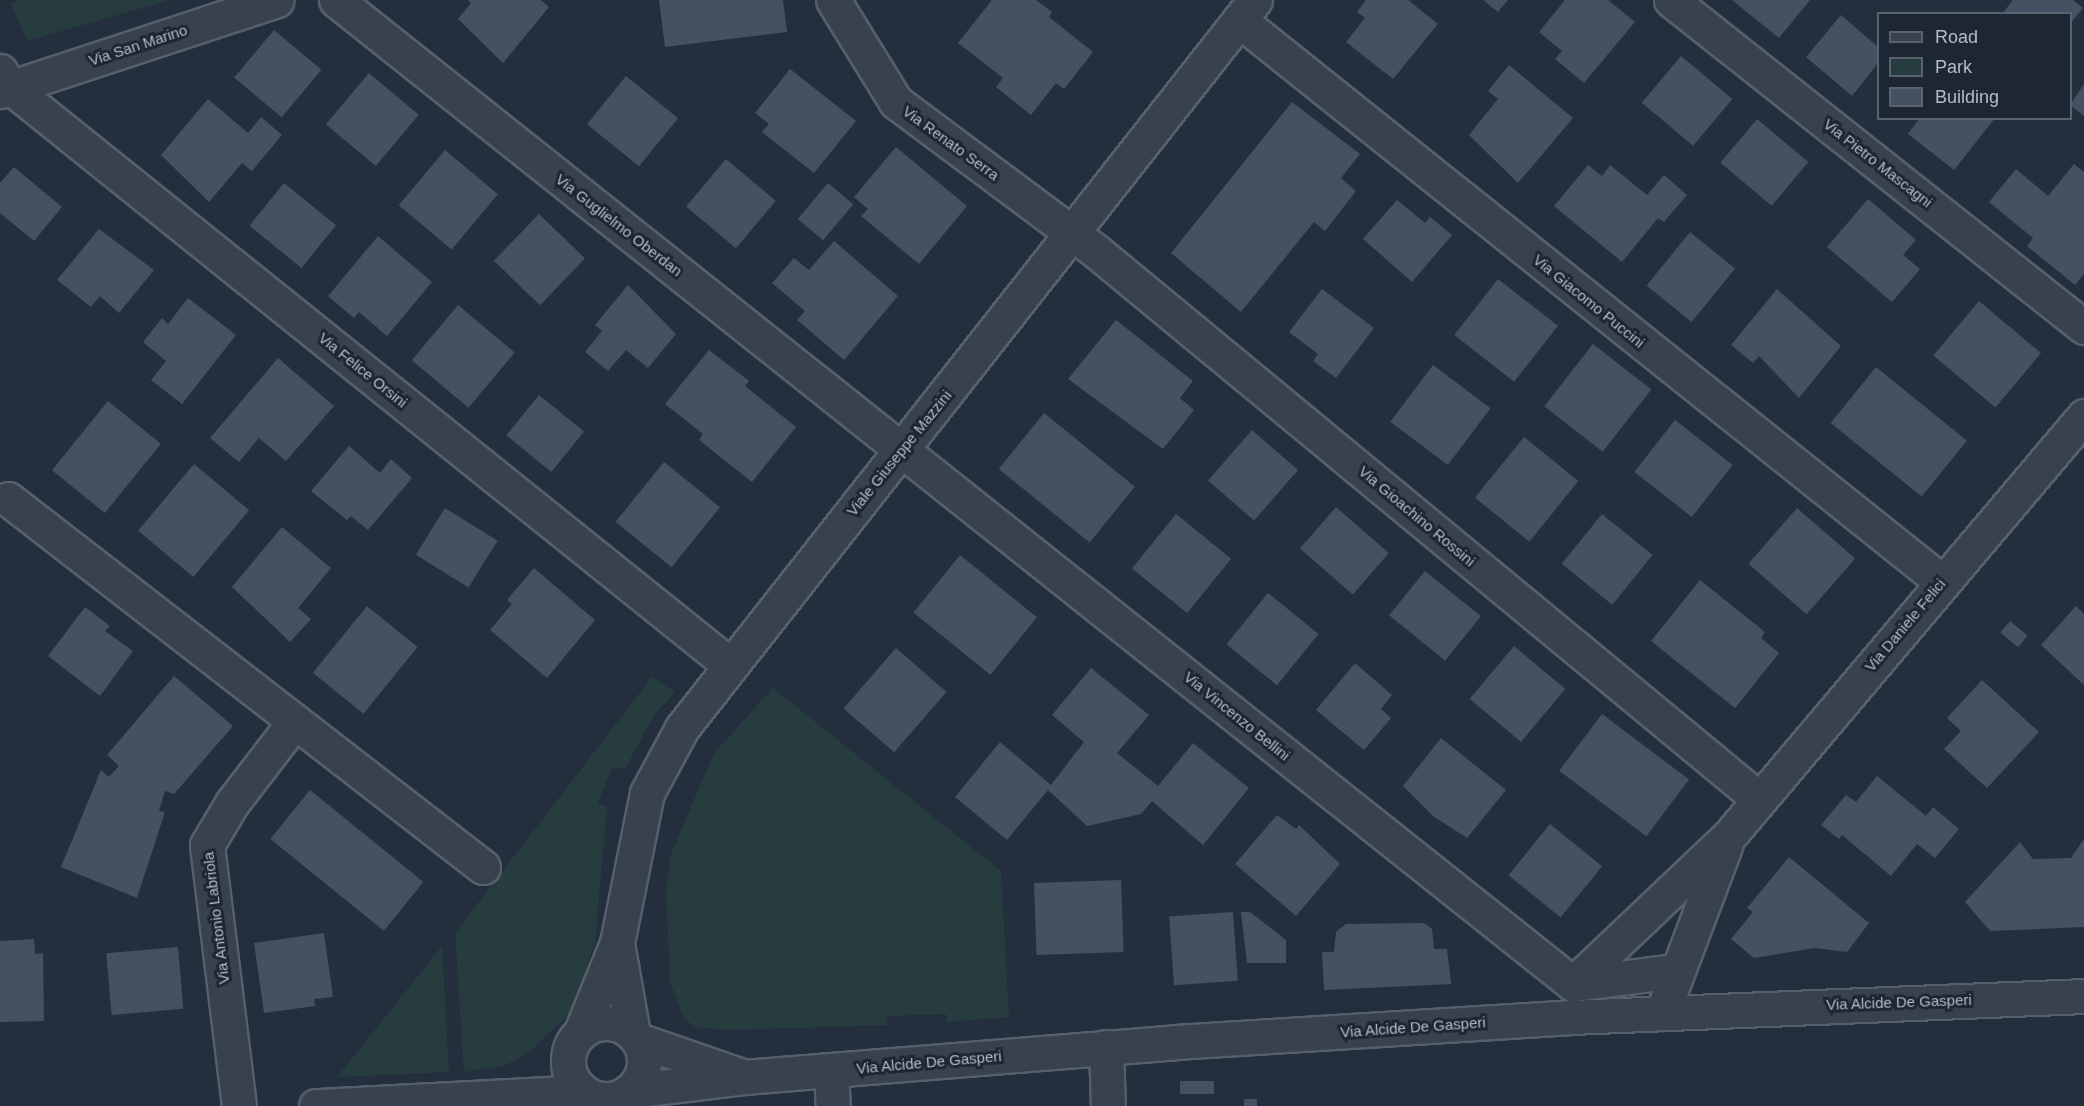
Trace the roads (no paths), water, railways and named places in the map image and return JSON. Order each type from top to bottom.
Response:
[{"type":"street","name":"Via San Marino","points":[[3,83],[276,0]]},
{"type":"street","name":"Via Guglielmo Oberdan","points":[[336,0],[902,449]]},
{"type":"street","name":"Via Renato Serra","points":[[833,0],[896,102],[1075,234]]},
{"type":"street","name":"Via Pietro Mascagni","points":[[1671,0],[2084,327]]},
{"type":"street","name":"Viale Giuseppe Mazzini","points":[[576,1040],[617,943],[647,793],[682,728],[1075,234],[1247,10]]},
{"type":"street","name":"Via Giacomo Puccini","points":[[1247,10],[1941,581]]},
{"type":"street","name":"Via Felice Orsini","points":[[3,83],[730,665]]},
{"type":"street","name":"Via Gioachino Rossini","points":[[1075,234],[1759,799]]},
{"type":"street","name":"Via Daniele Felici","points":[[1573,984],[1729,837],[1941,581],[2084,416]]},
{"type":"street","name":"Via Vincenzo Bellini","points":[[902,449],[1573,984]]},
{"type":"street","points":[[8,499],[483,867]]},
{"type":"street","name":"Via Antonio Labriola","points":[[239,1106],[207,845],[232,803],[295,721]]},
{"type":"street","name":"Via Daniele Felici","points":[[1662,1012],[1675,971],[1729,837]]},
{"type":"street","name":"Viale Giuseppe Mazzini","points":[[617,943],[635,1037]]},
{"type":"street","points":[[1571,1017],[1573,984],[1675,971]]},
{"type":"street","name":"Via Alcide De Gasperi","points":[[629,1091],[744,1077],[1106,1047],[1662,1012],[2084,996]]},
{"type":"street","points":[[316,1106],[486,1095],[584,1092],[607,1099],[629,1091],[644,1061],[635,1037],[614,1024],[576,1040],[555,1063],[486,1095]]},
{"type":"street","name":"Via Alcide De Gasperi","points":[[635,1037],[744,1077]]},
{"type":"street","points":[[576,1040],[570,1072],[584,1092]]},
{"type":"street","points":[[1106,1047],[1108,1106]]},
{"type":"street","points":[[831,1071],[833,1106]]}]
